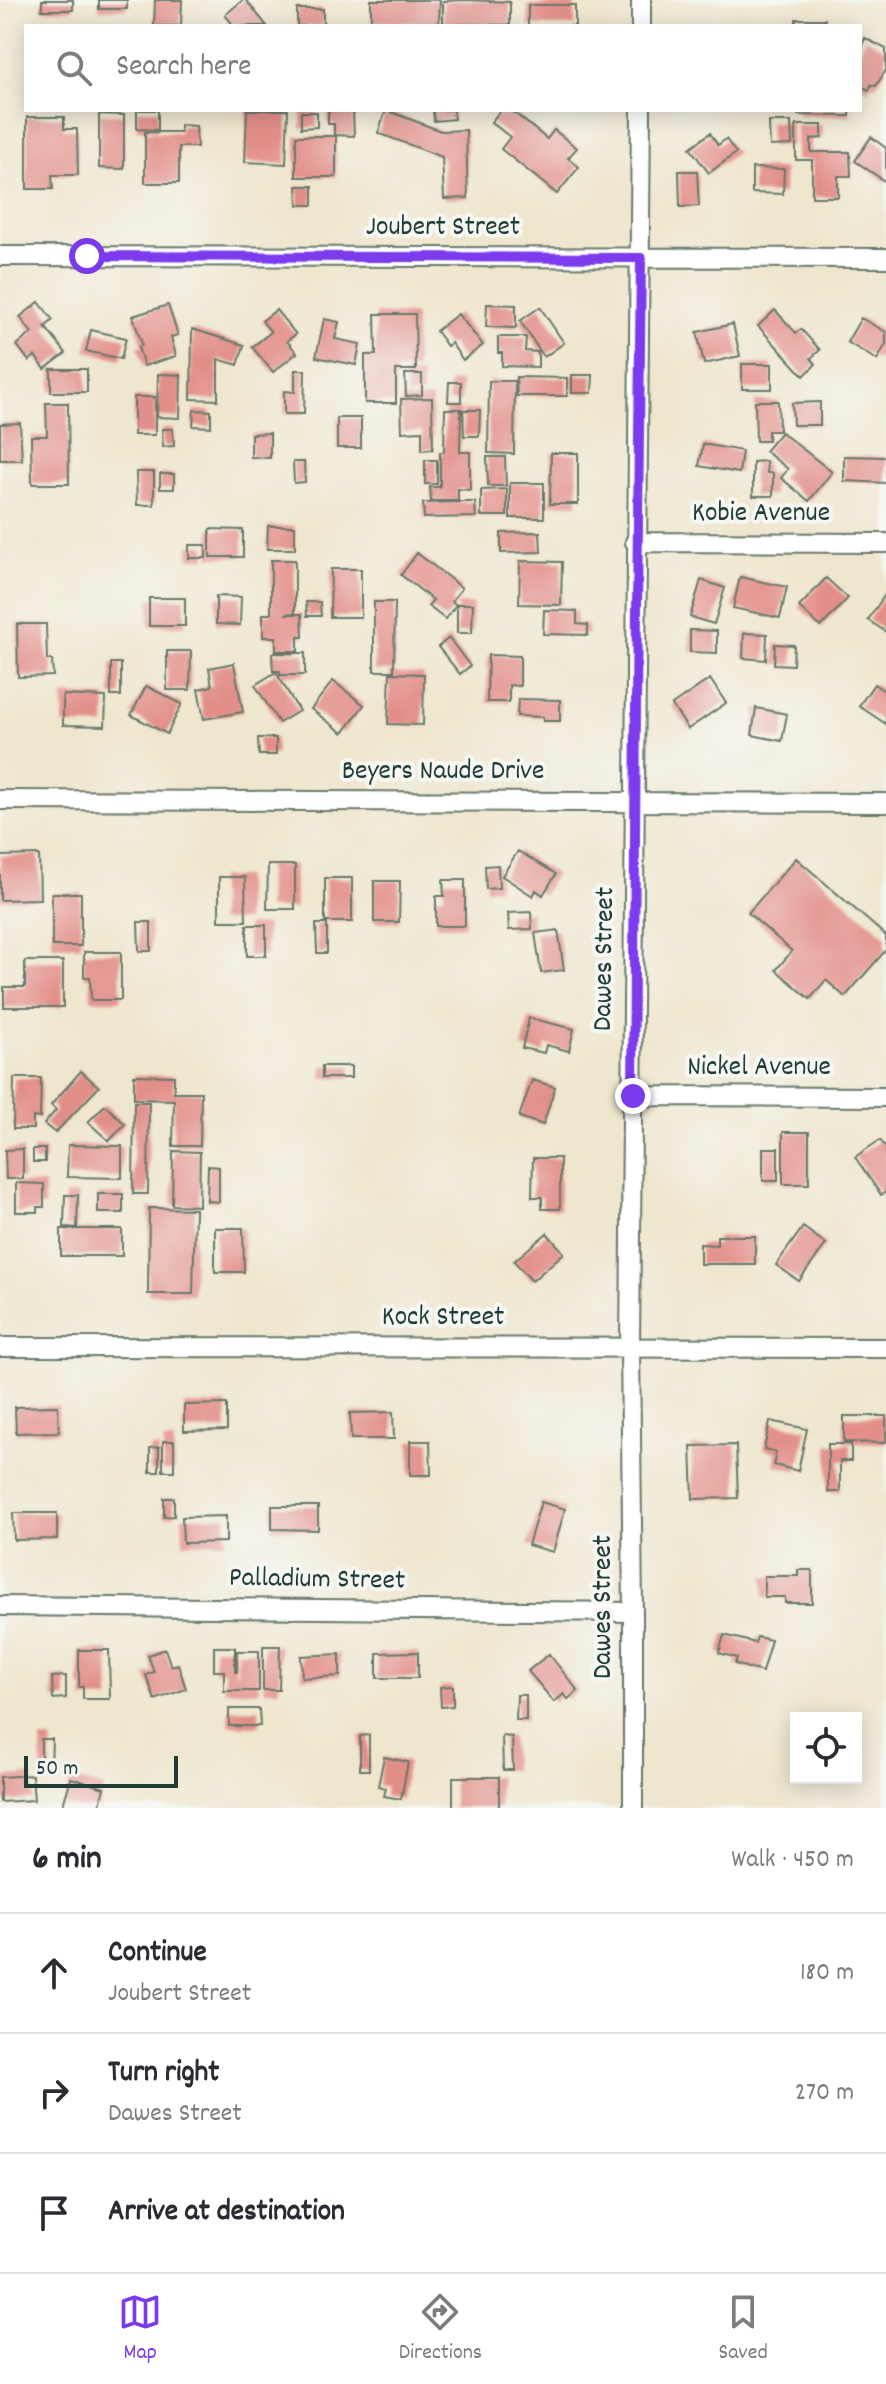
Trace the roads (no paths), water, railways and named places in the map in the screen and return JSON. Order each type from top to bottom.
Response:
[{"type":"street","points":[[641,0],[641,24]]},
{"type":"street","name":"Dawes Street","points":[[633,1808],[630,1347],[641,112]]},
{"type":"street","name":"Joubert Street","points":[[0,256],[886,258]]},
{"type":"street","name":"Kobie Avenue","points":[[635,542],[886,543]]},
{"type":"street","name":"Beyers Naude Drive","points":[[0,800],[886,803]]},
{"type":"street","name":"Nickel Avenue","points":[[633,1096],[886,1097]]},
{"type":"street","name":"Kock Street","points":[[0,1347],[886,1348]]},
{"type":"street","name":"Palladium Street","points":[[0,1606],[633,1612]]}]
